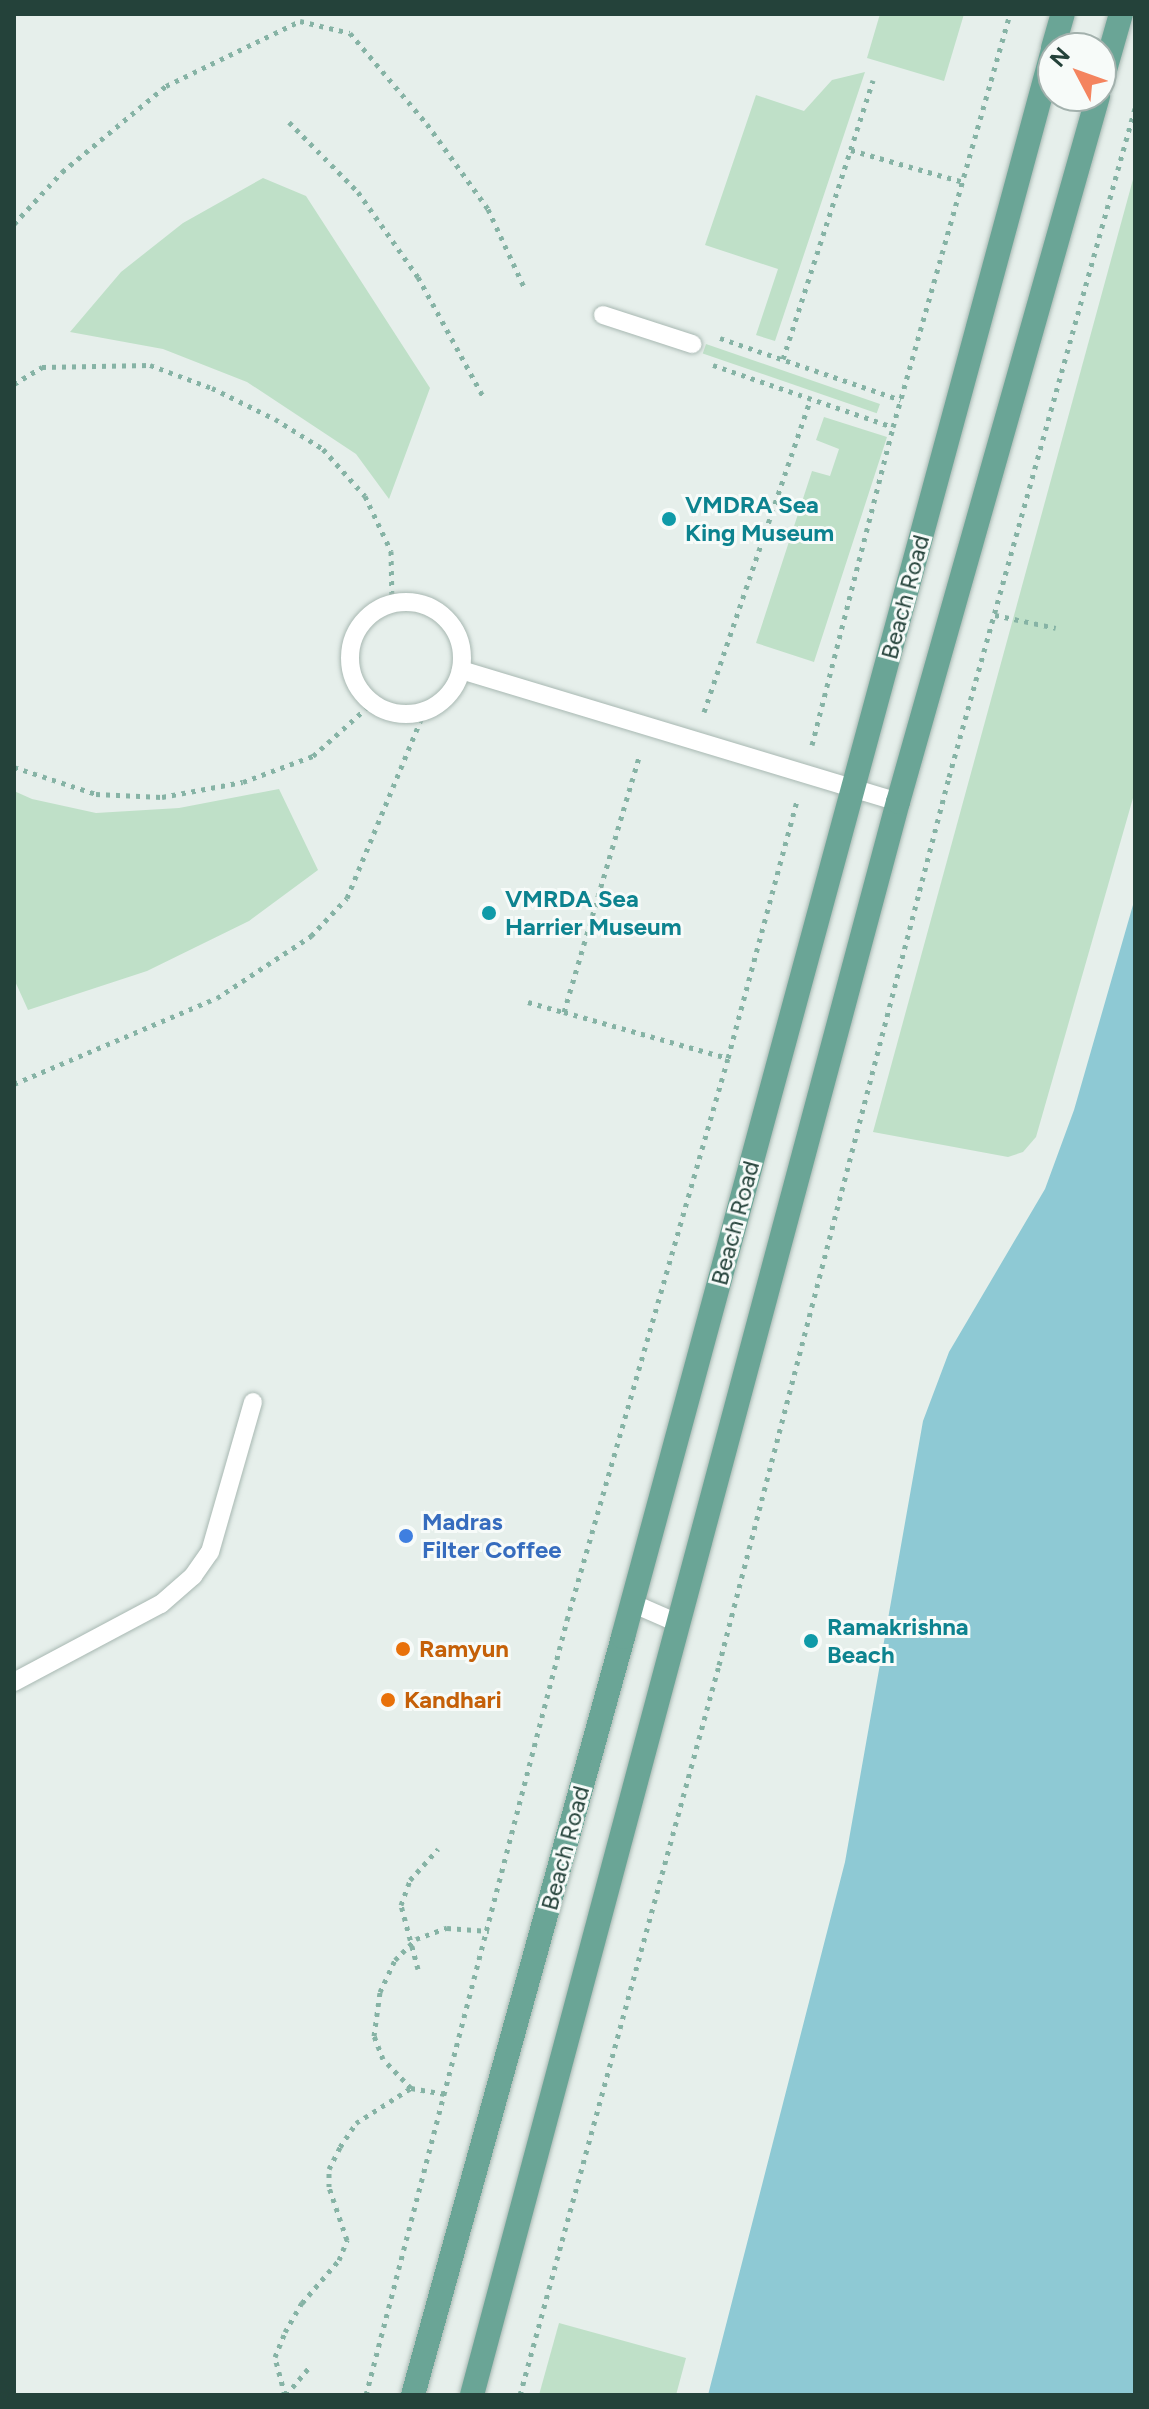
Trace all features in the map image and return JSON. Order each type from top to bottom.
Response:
[{"type":"main road","name":"Beach Road","points":[[413,2395],[632,1603],[1037,108]]},
{"type":"main road","name":"Beach Road","points":[[472,2395],[898,802],[1093,112]]},
{"type":"lane","points":[[603,315],[692,344]]},
{"type":"lane","points":[[411,601],[430,606],[446,617],[457,633],[462,651],[461,670],[454,688],[441,702],[424,712],[406,715],[371,704],[351,674],[349,656],[352,638],[375,610],[392,603],[411,601]]},
{"type":"lane","points":[[461,670],[898,802]]},
{"type":"lane","points":[[14,1682],[161,1604],[193,1576],[210,1552],[253,1402]]},
{"type":"lane","points":[[632,1603],[680,1624]]},
{"type":"path","points":[[366,2395],[489,1931],[571,1605],[728,1058],[893,427],[1010,14]]},
{"type":"path","points":[[14,224],[62,172],[166,86],[300,21],[350,33],[427,124],[488,209],[524,287]]},
{"type":"path","points":[[783,359],[873,80]]},
{"type":"path","points":[[520,2395],[719,1665],[945,792],[1135,108]]},
{"type":"path","points":[[289,122],[367,204],[418,277],[484,398]]},
{"type":"path","points":[[851,150],[963,182]]},
{"type":"path","points":[[712,335],[901,400]]},
{"type":"path","points":[[701,361],[893,427]]},
{"type":"path","points":[[14,384],[42,367],[150,365],[212,388],[275,419],[323,449],[365,496],[391,551],[392,603]]},
{"type":"path","points":[[695,740],[719,660],[810,400]]},
{"type":"path","points":[[995,615],[1056,628]]},
{"type":"path","points":[[14,767],[96,794],[162,797],[243,782],[313,756],[371,704]]},
{"type":"path","points":[[14,1084],[217,998],[311,936],[347,898],[424,712]]},
{"type":"path","points":[[564,1012],[648,726]]},
{"type":"path","points":[[528,1002],[728,1058]]},
{"type":"path","points":[[418,1969],[401,1905],[410,1880],[438,1849]]},
{"type":"path","points":[[446,2094],[411,2088],[383,2059],[374,2036],[380,1992],[395,1960],[416,1939],[447,1928],[489,1931]]},
{"type":"path","points":[[286,2395],[275,2357],[302,2303],[339,2260],[347,2240],[332,2199],[329,2169],[356,2123],[411,2088]]},
{"type":"path","points":[[286,2395],[311,2365]]},
{"type":"green space","points":[[880,14],[964,14],[944,81],[867,58]]},
{"type":"green space","points":[[865,72],[775,341],[756,335],[778,269],[705,245],[756,95],[804,111],[832,80]]},
{"type":"green space","points":[[1135,172],[1135,791],[1036,1137],[1023,1152],[1008,1157],[873,1132]]},
{"type":"green space","points":[[263,178],[306,196],[430,388],[389,499],[356,454],[247,382],[163,349],[70,332],[121,272],[183,223]]},
{"type":"green space","points":[[706,344],[880,404],[877,413],[703,353]]},
{"type":"green space","points":[[824,417],[887,437],[814,662],[756,643],[812,471],[830,476],[839,449],[816,440]]},
{"type":"green space","points":[[279,789],[318,870],[249,921],[147,971],[28,1010],[14,979],[14,791],[32,799],[96,813],[179,808]]},
{"type":"green space","points":[[559,2323],[686,2358],[676,2395],[539,2395]]},
{"type":"water","points":[[1135,898],[1135,2395],[708,2395],[845,1862],[923,1421],[949,1352],[1045,1189],[1074,1110]]},
{"type":"place","name":"VMDRA Sea King Museum","points":[[669,519]]},
{"type":"place","name":"VMRDA Sea Harrier Museum","points":[[489,913]]},
{"type":"place","name":"Madras Filter Coffee","points":[[406,1536]]},
{"type":"place","name":"Ramakrishna Beach","points":[[811,1641]]},
{"type":"place","name":"Ramyun","points":[[403,1649]]},
{"type":"place","name":"Kandhari","points":[[388,1700]]}]
